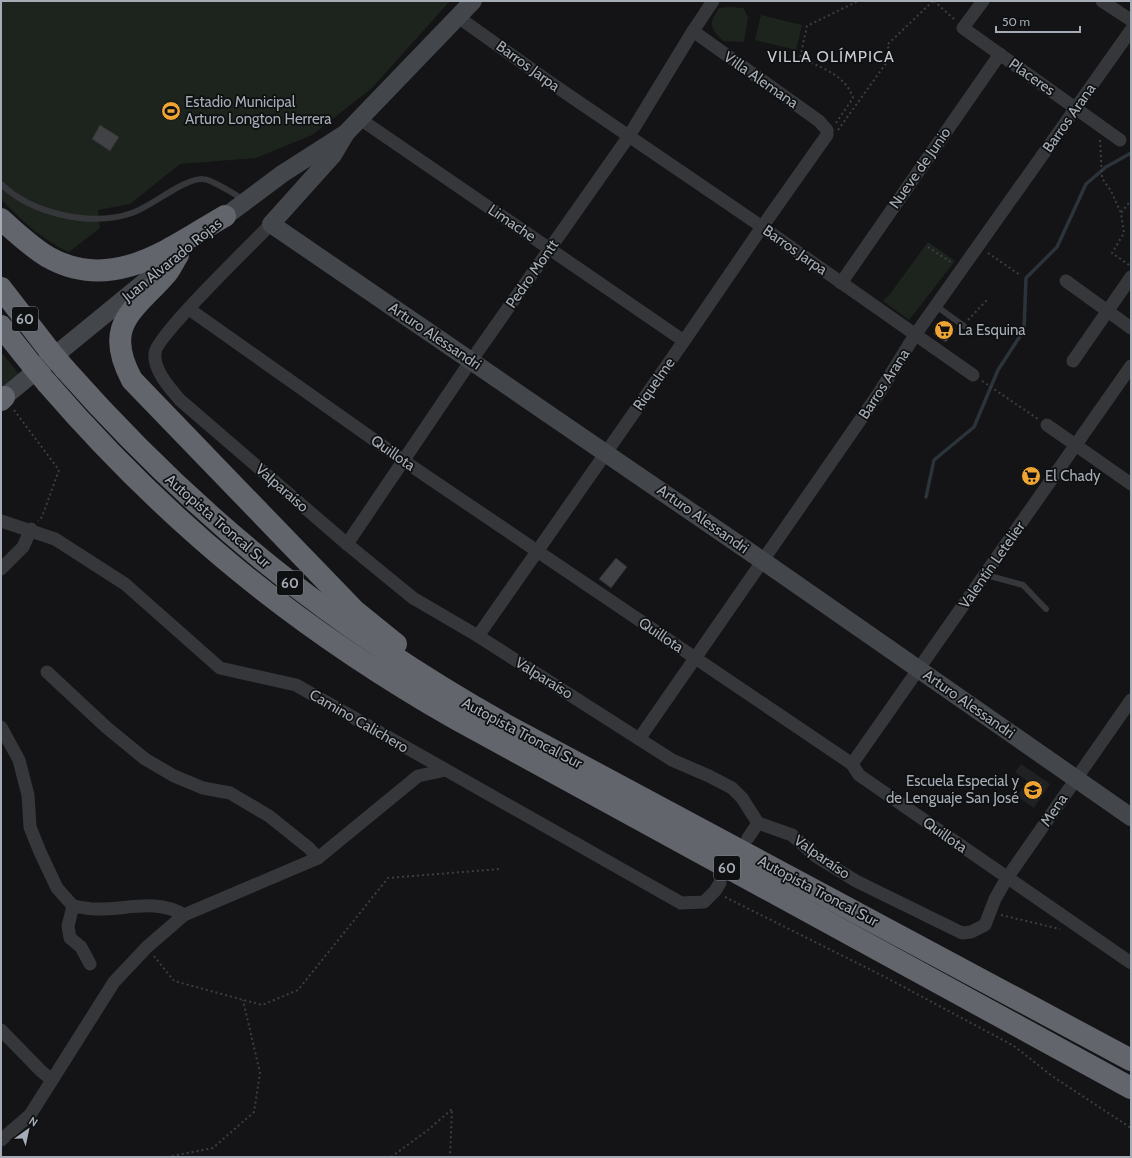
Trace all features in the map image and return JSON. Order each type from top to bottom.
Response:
[{"type":"highway","points":[[1,219],[47,257],[69,266],[103,271],[127,268],[150,260],[225,216]]},
{"type":"highway","points":[[178,255],[168,272],[141,299],[125,319],[121,341],[122,352],[127,371],[138,388],[354,610],[410,655],[552,749]]},
{"type":"highway","name":"Autopista Troncal Sur","points":[[1,288],[65,369],[127,437],[192,501],[300,592],[352,629],[422,676],[465,702],[1131,1060]]},
{"type":"highway","name":"Autopista Troncal Sur","points":[[1,326],[9,340],[120,464],[206,545],[287,611],[370,668],[456,719],[1131,1088]]},
{"type":"main road","name":"Juan Alvarado Rojas","points":[[2,398],[225,216],[346,133],[474,1]]},
{"type":"main road","name":"Juan Alvarado Rojas","points":[[271,224],[333,155],[346,133]]},
{"type":"main road","name":"Arturo Alessandri","points":[[271,224],[606,452],[1131,817]]},
{"type":"street","name":"Pedro Montt","points":[[347,544],[472,360],[629,136],[692,31],[713,1]]},
{"type":"street","name":"Placeres","points":[[983,1],[964,28],[1120,140]]},
{"type":"street","points":[[1102,1],[1131,20]]},
{"type":"street","name":"Barros Jarpa","points":[[458,17],[973,375]]},
{"type":"street","name":"Barros Arana","points":[[639,739],[696,659],[879,393],[915,335],[1131,30]]},
{"type":"street","name":"Villa Alemana","points":[[692,31],[819,121],[827,130]]},
{"type":"street","name":"Nueve de Junio","points":[[841,283],[1000,54]]},
{"type":"street","name":"Limache","points":[[360,119],[684,341]]},
{"type":"street","name":"Riquelme","points":[[478,636],[827,135],[827,130]]},
{"type":"street","name":"Juan Alvarado Rojas","points":[[156,346],[172,326],[271,224]]},
{"type":"street","points":[[1073,361],[1131,277]]},
{"type":"street","points":[[1066,281],[1131,328]]},
{"type":"street","name":"Quillota","points":[[189,309],[404,461],[852,764],[860,775],[1131,963]]},
{"type":"street","name":"Valparaíso","points":[[156,346],[155,354],[160,373],[180,400],[347,544],[413,598],[478,636],[672,760],[732,788],[742,798],[758,823],[792,835],[817,857],[856,881],[962,933],[971,932],[984,925]]},
{"type":"street","name":"Valentín Letelier","points":[[852,764],[1131,367]]},
{"type":"street","points":[[1047,425],[1131,484]]},
{"type":"street","name":"Camino Calichero","points":[[1,521],[31,529],[55,539],[125,584],[220,668],[296,686],[681,903],[704,902],[718,887]]},
{"type":"street","points":[[1,570],[23,547],[31,529]]},
{"type":"street","points":[[47,672],[106,727],[145,759],[174,776],[203,788],[230,793],[269,816],[310,848],[318,858]]},
{"type":"street","name":"Mena","points":[[984,925],[995,899],[1007,878],[1131,700]]},
{"type":"street","points":[[1,727],[19,760],[28,795],[30,827],[40,852],[57,888],[73,906],[96,909],[124,906],[166,906],[184,915]]},
{"type":"street","points":[[1,1140],[30,1116],[114,982],[147,947],[184,915],[318,858],[418,776],[446,770]]},
{"type":"street","points":[[748,838],[758,823]]},
{"type":"street","points":[[73,906],[68,926],[70,938],[81,947],[90,964]]},
{"type":"street","points":[[1,1030],[41,1071],[52,1080]]},
{"type":"lane","points":[[1,184],[27,201],[58,214],[77,218],[96,219],[132,213],[190,182],[203,179],[235,194],[245,202]]},
{"type":"lane","points":[[936,306],[964,326]]},
{"type":"lane","points":[[986,575],[1023,585],[1046,609]]},
{"type":"path","points":[[827,130],[839,121],[853,98],[850,88],[831,72],[800,58],[807,26],[858,1]]},
{"type":"path","points":[[827,130],[838,130],[892,55],[887,45],[933,1],[944,11]]},
{"type":"path","points":[[1105,130],[1100,140],[1102,178],[1121,213],[1124,233],[1112,253],[1131,266]]},
{"type":"path","points":[[1121,213],[1131,200]]},
{"type":"path","points":[[978,246],[1020,275]]},
{"type":"path","points":[[928,247],[962,269]]},
{"type":"path","points":[[964,326],[987,300]]},
{"type":"path","points":[[973,375],[1047,425]]},
{"type":"path","points":[[2,398],[59,470],[42,516],[31,529]]},
{"type":"path","points":[[147,947],[174,981],[262,1005],[298,990],[388,878],[500,868]]},
{"type":"path","points":[[718,887],[1014,1046],[1052,1076],[1131,1128]]},
{"type":"path","points":[[990,912],[1064,930]]},
{"type":"path","points":[[167,1157],[213,1148],[254,1112],[260,1073],[244,1000]]},
{"type":"path","points":[[391,1157],[428,1130],[452,1109],[450,1157]]},
{"type":"shaded area","name":"Estadio Municipal Arturo Longton Herrera","points":[[1,1],[450,1],[372,88],[312,135],[256,158],[180,164],[130,204],[98,210],[100,228],[69,252],[50,242],[32,229],[1,199]]},
{"type":"shaded area","points":[[719,8],[743,8],[748,17],[744,42],[723,41],[713,29],[713,18]]},
{"type":"shaded area","points":[[761,15],[802,25],[796,50],[755,40]]},
{"type":"shaded area","points":[[928,242],[955,261],[909,320],[883,301],[890,294]]},
{"type":"shaded area","points":[[1,352],[19,374],[1,389]]},
{"type":"shaded area","name":"Escuela Especial y de Lenguaje San José","points":[[1021,764],[1050,784],[1034,808],[1017,796],[1027,781],[1015,772]]},
{"type":"building","points":[[100,125],[119,137],[110,151],[92,139]]},
{"type":"building","name":"La Esquina","points":[[942,322],[950,327],[948,329],[953,332],[946,342],[934,334]]},
{"type":"building","points":[[616,558],[627,567],[611,588],[599,579]]},
{"type":"waterway","points":[[926,497],[934,460],[974,427],[998,370],[1024,330],[1026,278],[1057,247],[1086,184],[1106,167],[1131,153]]},
{"type":"place","name":"Estadio Municipal Arturo Longton Herrera","points":[[171,111]]},
{"type":"place","name":"La Esquina","points":[[944,330]]},
{"type":"place","name":"El Chady","points":[[1031,476]]},
{"type":"place","name":"Escuela Especial y de Lenguaje San José","points":[[1033,790]]},
{"type":"district","name":"VILLA OLÍMPICA","points":[[831,56]]}]
